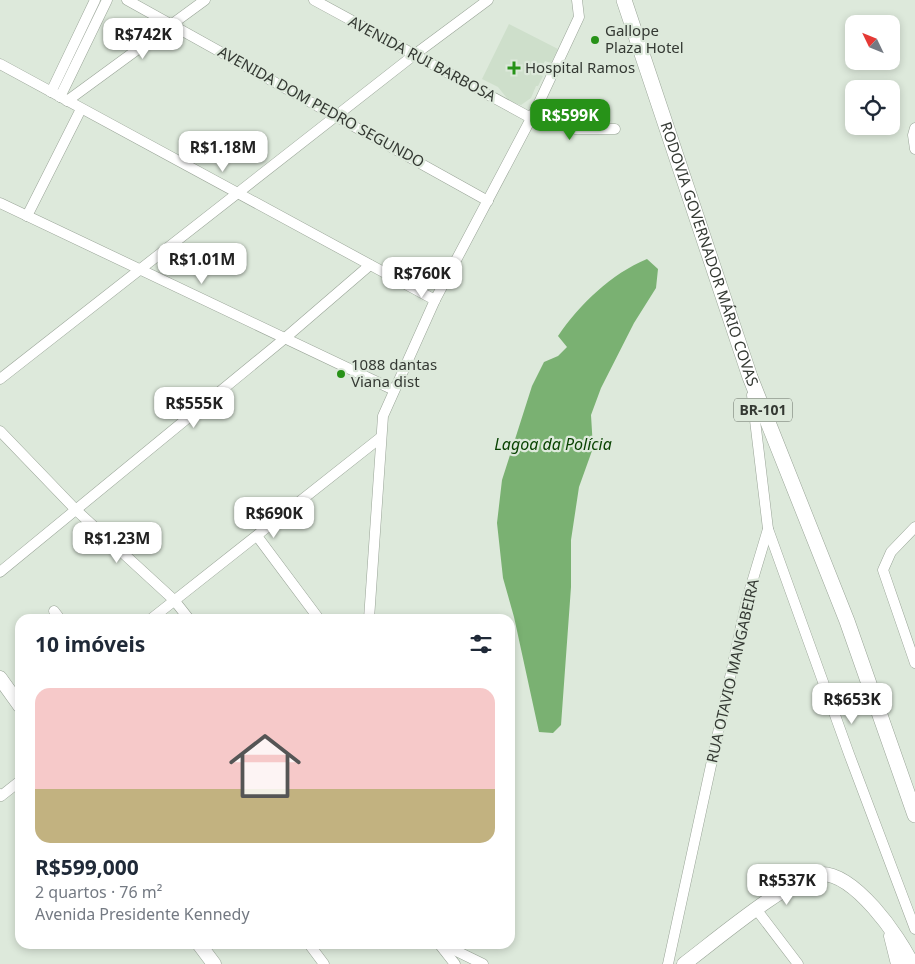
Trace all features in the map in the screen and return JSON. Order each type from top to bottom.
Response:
[{"type":"highway","name":"RODOVIA GOVERNADOR MÁRIO COVAS","points":[[624,0],[750,377],[847,621],[915,815]]},
{"type":"main road","points":[[0,678],[15,699]]},
{"type":"main road","points":[[684,964],[756,909],[803,878],[820,874],[834,876],[860,894],[890,930],[912,964]]},
{"type":"main road","points":[[890,930],[898,964]]},
{"type":"main road","points":[[206,949],[214,964]]},
{"type":"street","points":[[59,96],[95,0]]},
{"type":"street","points":[[59,96],[107,0]]},
{"type":"street","name":"AVENIDA DOM PEDRO SEGUNDO","points":[[127,0],[172,23],[334,117],[488,201]]},
{"type":"street","points":[[59,96],[205,0]]},
{"type":"street","name":"AVENIDA RUI BARBOSA","points":[[314,0],[414,55],[534,113],[576,129],[614,129]]},
{"type":"street","points":[[0,379],[140,268],[237,195],[334,117],[488,0]]},
{"type":"street","points":[[369,614],[383,416],[435,300],[534,113],[579,17],[577,0]]},
{"type":"street","points":[[0,66],[59,96],[237,195],[435,300]]},
{"type":"street","points":[[28,216],[81,109]]},
{"type":"street","points":[[915,128],[913,135],[915,149]]},
{"type":"street","points":[[0,202],[394,390]]},
{"type":"street","points":[[0,572],[284,339],[370,265]]},
{"type":"street","name":"RUA OTAVIO MANGABEIRA","points":[[668,964],[747,599],[768,528],[750,377]]},
{"type":"street","points":[[0,431],[76,510],[174,600],[185,614]]},
{"type":"street","points":[[156,614],[258,536],[380,438]]},
{"type":"street","points":[[915,527],[891,552],[883,570],[915,663]]},
{"type":"street","points":[[768,528],[852,763],[915,929]]},
{"type":"street","points":[[258,536],[316,614]]},
{"type":"street","points":[[1,795],[15,785]]},
{"type":"street","points":[[756,909],[798,964]]},
{"type":"street","points":[[313,949],[324,964]]},
{"type":"street","points":[[444,949],[455,964]]},
{"type":"street","points":[[452,949],[483,964]]},
{"type":"shaded area","name":"Hospital Ramos","points":[[509,24],[558,49],[551,63],[545,61],[538,74],[543,76],[531,98],[521,105],[510,102],[498,87],[482,79]]},
{"type":"water","name":"Lagoa da Polícia","points":[[647,259],[658,269],[656,288],[634,323],[601,388],[591,415],[593,448],[579,487],[571,540],[571,587],[561,725],[553,733],[539,732],[515,622],[515,614],[513,614],[503,578],[497,523],[502,480],[532,386],[544,362],[558,356],[567,347],[558,336],[597,291],[634,265]]},
{"type":"place","name":"Gallope Plaza Hotel","points":[[595,40]]},
{"type":"place","name":"Hospital Ramos","points":[[514,68]]},
{"type":"place","name":"1088 dantas Viana dist","points":[[341,374]]}]
